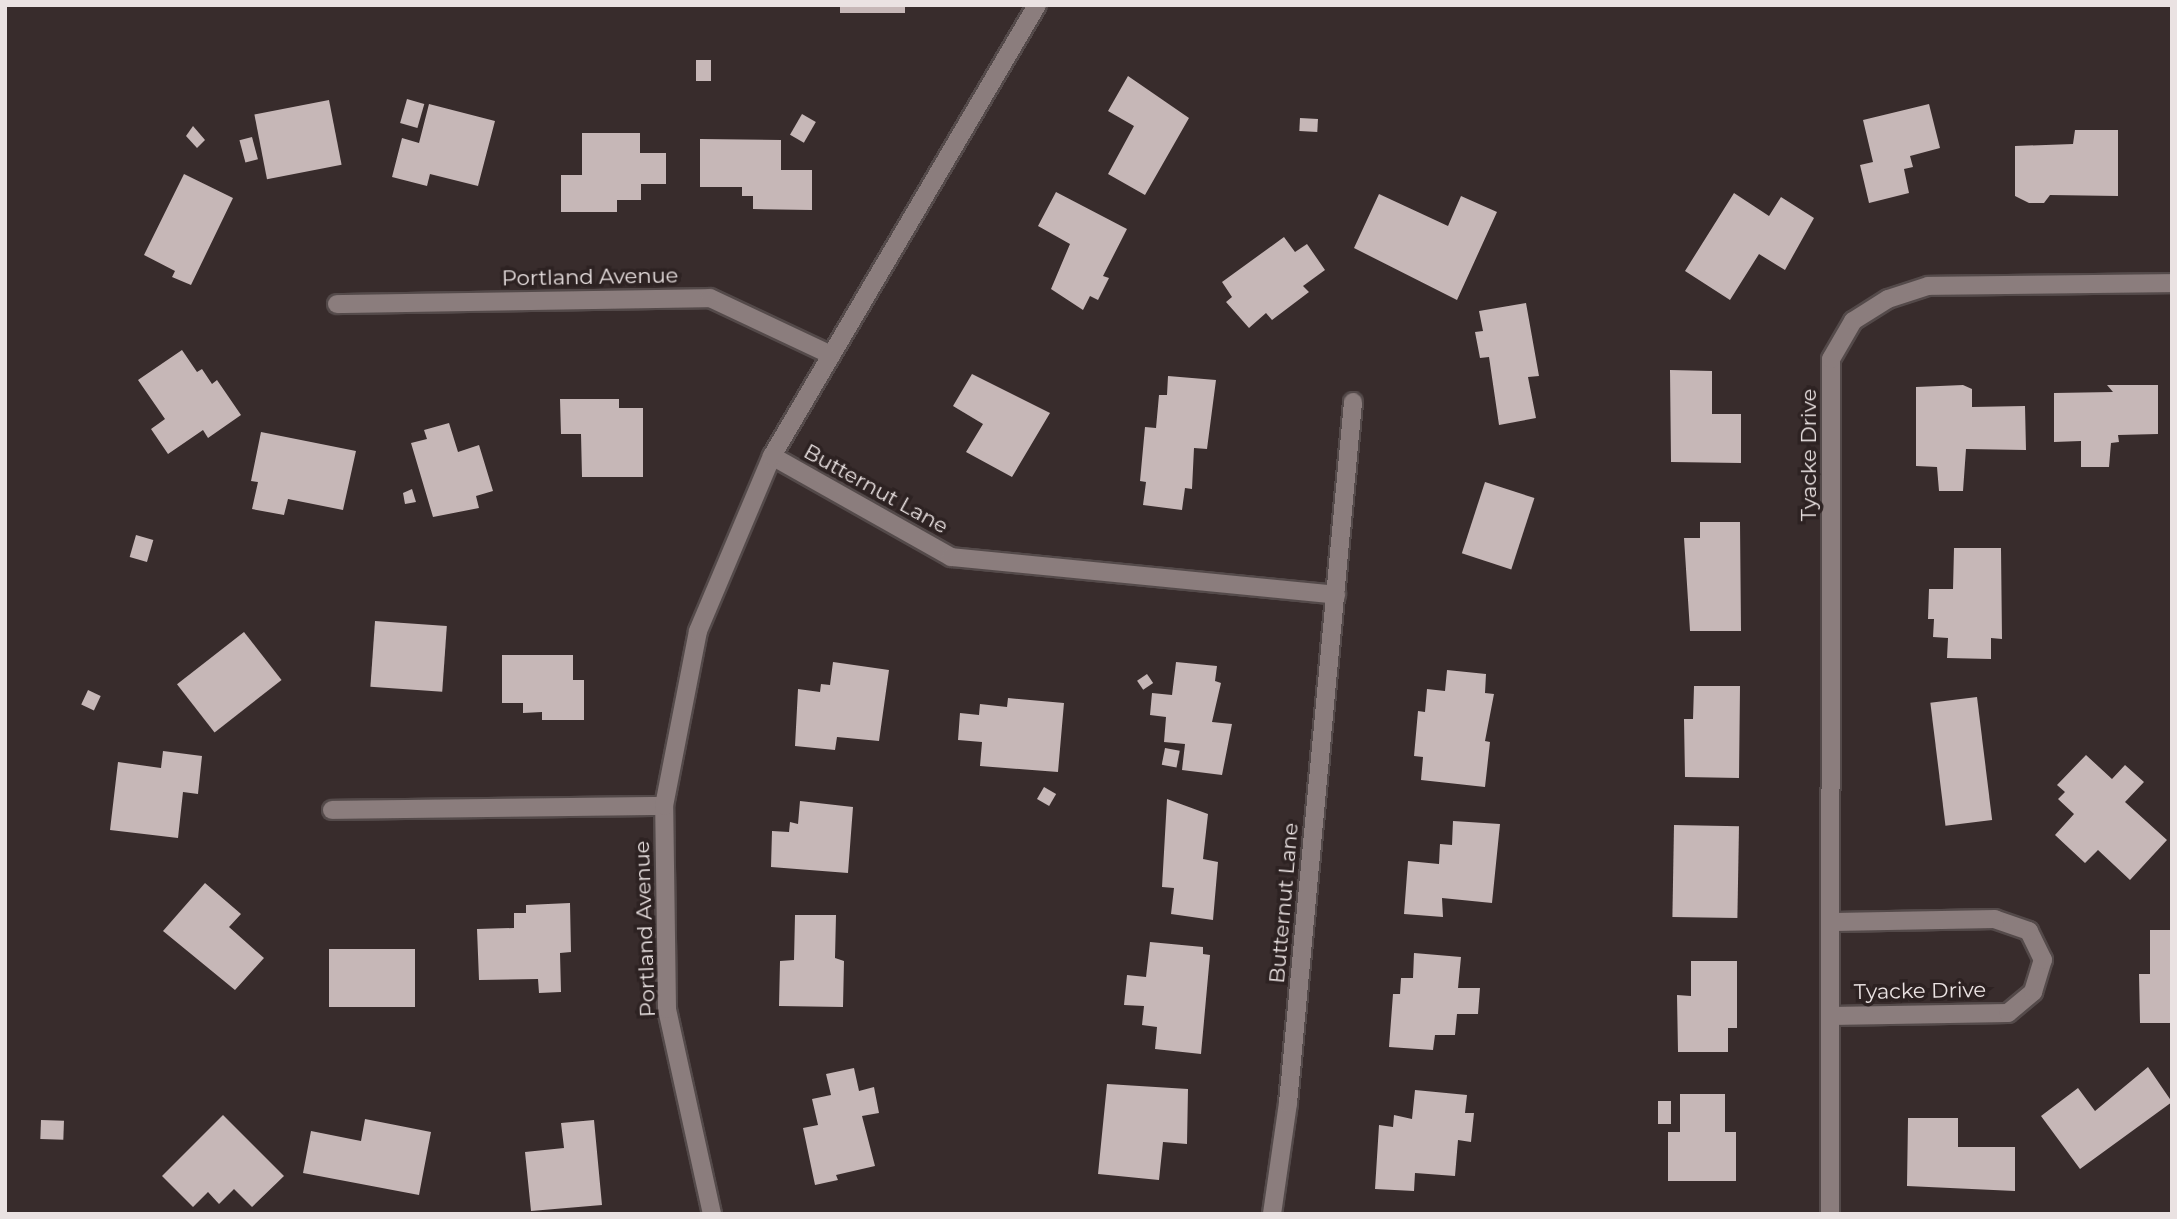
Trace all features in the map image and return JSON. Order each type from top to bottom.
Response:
[{"type":"street","name":"Portland Avenue","points":[[712,1214],[667,1009],[664,806],[698,631],[772,456],[1037,5]]},
{"type":"street","name":"Tyacke Drive","points":[[1830,1214],[1834,922],[1831,359],[1853,321],[1888,299],[1928,286],[2172,283]]},
{"type":"street","name":"Portland Avenue","points":[[337,304],[710,298],[831,355]]},
{"type":"street","name":"Butternut Lane","points":[[1272,1214],[1288,1103],[1353,402]]},
{"type":"street","name":"Butternut Lane","points":[[772,456],[951,557],[1336,595]]},
{"type":"street","points":[[332,810],[664,806]]},
{"type":"street","name":"Tyacke Drive","points":[[1831,1016],[2008,1013],[2033,992],[2043,960],[2029,931],[1995,919],[1834,922]]},
{"type":"building","points":[[840,5],[905,5],[905,13],[840,13]]},
{"type":"building","points":[[696,60],[711,60],[711,81],[696,81]]},
{"type":"building","points":[[1128,76],[1189,118],[1145,195],[1108,174],[1134,126],[1108,111]]},
{"type":"building","points":[[407,99],[424,104],[417,128],[400,123]]},
{"type":"building","points":[[329,100],[342,165],[267,179],[254,115]]},
{"type":"building","points":[[429,104],[495,121],[478,186],[430,174],[427,186],[392,177],[402,138],[419,143]]},
{"type":"building","points":[[1929,104],[1940,148],[1910,156],[1913,167],[1904,169],[1909,193],[1869,203],[1860,165],[1873,162],[1863,120]]},
{"type":"building","points":[[802,114],[816,122],[804,143],[790,135]]},
{"type":"building","points":[[1300,118],[1318,119],[1317,132],[1299,131]]},
{"type":"building","points":[[193,126],[205,140],[197,148],[186,136]]},
{"type":"building","points":[[2075,130],[2118,130],[2118,196],[2050,195],[2044,203],[2029,203],[2015,196],[2015,146],[2073,144]]},
{"type":"building","points":[[582,133],[640,133],[640,153],[666,153],[666,184],[641,184],[641,200],[617,200],[617,212],[561,212],[561,175],[582,175]]},
{"type":"building","points":[[252,137],[258,159],[245,163],[239,140]]},
{"type":"building","points":[[700,139],[781,140],[781,170],[812,170],[812,210],[753,209],[753,196],[742,196],[742,187],[700,187]]},
{"type":"building","points":[[184,174],[233,198],[191,285],[172,277],[175,271],[144,255]]},
{"type":"building","points":[[1056,192],[1127,229],[1103,276],[1109,278],[1098,300],[1090,296],[1083,310],[1051,289],[1070,244],[1038,226]]},
{"type":"building","points":[[1734,193],[1769,216],[1781,197],[1814,218],[1785,270],[1759,254],[1730,300],[1685,271]]},
{"type":"building","points":[[1379,194],[1448,226],[1461,196],[1497,212],[1457,300],[1354,248]]},
{"type":"building","points":[[1284,237],[1295,252],[1307,244],[1325,270],[1303,286],[1309,292],[1272,320],[1266,313],[1249,328],[1226,302],[1232,297],[1222,282]]},
{"type":"building","points":[[1526,303],[1539,376],[1528,377],[1536,418],[1499,425],[1489,357],[1480,358],[1475,332],[1483,331],[1479,311]]},
{"type":"building","points":[[182,350],[197,372],[202,369],[212,384],[217,380],[241,415],[208,438],[203,430],[168,454],[151,429],[165,419],[138,380]]},
{"type":"building","points":[[1670,370],[1712,371],[1712,414],[1741,414],[1741,463],[1671,462]]},
{"type":"building","points":[[972,374],[1050,413],[1012,477],[966,452],[983,424],[953,406]]},
{"type":"building","points":[[1168,376],[1216,380],[1207,449],[1194,448],[1192,489],[1185,488],[1182,510],[1143,505],[1146,482],[1140,481],[1145,427],[1156,428],[1159,395],[1167,395]]},
{"type":"building","points":[[1963,385],[1972,389],[1972,407],[2025,406],[2026,450],[1966,449],[1963,491],[1939,491],[1937,467],[1916,466],[1916,387]]},
{"type":"building","points":[[2107,385],[2158,385],[2158,434],[2118,435],[2119,442],[2111,443],[2109,467],[2081,467],[2081,441],[2054,442],[2054,393],[2113,392]]},
{"type":"building","points":[[560,399],[619,399],[619,408],[643,408],[643,477],[582,477],[581,434],[561,434]]},
{"type":"building","points":[[449,423],[458,452],[479,445],[493,491],[476,496],[479,508],[433,517],[411,443],[427,439],[424,430]]},
{"type":"building","points":[[261,432],[356,451],[343,510],[288,499],[284,515],[252,509],[258,482],[251,481]]},
{"type":"building","points":[[1485,482],[1534,498],[1511,569],[1462,553]]},
{"type":"building","points":[[412,489],[416,502],[405,504],[403,493]]},
{"type":"building","points":[[1700,522],[1740,522],[1741,631],[1690,631],[1684,538],[1700,538]]},
{"type":"building","points":[[136,535],[153,540],[147,562],[130,557]]},
{"type":"building","points":[[1954,548],[2001,548],[2002,639],[1991,638],[1991,659],[1947,658],[1948,638],[1933,637],[1934,619],[1928,619],[1929,589],[1953,589]]},
{"type":"building","points":[[375,621],[447,626],[442,692],[370,687]]},
{"type":"building","points":[[244,632],[282,680],[215,732],[177,684]]},
{"type":"building","points":[[502,655],[573,655],[573,680],[584,680],[584,720],[542,720],[542,712],[523,713],[523,703],[502,703]]},
{"type":"building","points":[[833,662],[889,670],[879,741],[837,737],[835,750],[795,746],[798,689],[820,692],[821,684],[830,685]]},
{"type":"building","points":[[1176,662],[1217,666],[1215,681],[1221,683],[1212,722],[1232,724],[1222,775],[1182,770],[1185,744],[1164,742],[1166,717],[1150,715],[1152,693],[1172,695]]},
{"type":"building","points":[[1447,670],[1486,674],[1485,693],[1494,694],[1485,741],[1490,742],[1485,787],[1421,780],[1423,757],[1414,756],[1418,711],[1425,712],[1427,689],[1445,691]]},
{"type":"building","points":[[1147,674],[1153,683],[1143,690],[1137,681]]},
{"type":"building","points":[[1694,686],[1740,686],[1739,778],[1685,777],[1684,719],[1693,719]]},
{"type":"building","points":[[88,690],[101,696],[94,710],[81,705]]},
{"type":"building","points":[[1977,697],[1992,820],[1945,826],[1930,703]]},
{"type":"building","points":[[1008,698],[1064,703],[1058,772],[980,766],[982,742],[958,740],[960,713],[979,715],[980,704],[1007,707]]},
{"type":"building","points":[[1165,748],[1180,751],[1176,768],[1162,765]]},
{"type":"building","points":[[163,751],[202,756],[198,794],[183,792],[178,838],[110,830],[118,762],[161,768]]},
{"type":"building","points":[[2086,755],[2112,779],[2125,765],[2144,782],[2125,802],[2167,840],[2130,880],[2098,850],[2085,863],[2055,835],[2074,814],[2058,799],[2065,792],[2057,785]]},
{"type":"building","points":[[1044,787],[1056,794],[1049,806],[1037,799]]},
{"type":"building","points":[[1167,799],[1208,814],[1203,859],[1218,862],[1213,920],[1171,914],[1174,888],[1162,887]]},
{"type":"building","points":[[800,801],[853,807],[848,873],[771,867],[772,831],[789,832],[790,822],[798,824]]},
{"type":"building","points":[[1453,821],[1500,824],[1492,903],[1442,898],[1443,917],[1404,914],[1408,861],[1439,864],[1440,844],[1452,845]]},
{"type":"building","points":[[1674,825],[1739,826],[1737,918],[1672,917]]},
{"type":"building","points":[[205,883],[241,914],[229,927],[264,958],[235,990],[163,931]]},
{"type":"building","points":[[570,903],[571,952],[560,953],[561,992],[539,993],[538,979],[479,980],[477,929],[514,928],[514,913],[526,913],[526,905]]},
{"type":"building","points":[[795,915],[836,915],[835,958],[844,961],[843,1007],[779,1006],[780,961],[794,960]]},
{"type":"building","points":[[2150,930],[2172,930],[2172,1023],[2140,1023],[2139,974],[2150,974]]},
{"type":"building","points":[[1150,942],[1203,947],[1203,954],[1210,955],[1201,1054],[1155,1049],[1157,1027],[1142,1025],[1144,1006],[1124,1005],[1127,975],[1146,977]]},
{"type":"building","points":[[329,949],[415,949],[415,1007],[329,1007]]},
{"type":"building","points":[[1414,953],[1461,957],[1458,988],[1480,988],[1478,1014],[1457,1014],[1455,1035],[1435,1035],[1433,1050],[1389,1047],[1393,994],[1400,994],[1401,978],[1413,978]]},
{"type":"building","points":[[1691,961],[1737,961],[1737,1028],[1728,1028],[1728,1052],[1678,1052],[1677,995],[1691,996]]},
{"type":"building","points":[[2148,1067],[2172,1102],[2080,1169],[2041,1116],[2078,1088],[2095,1111]]},
{"type":"building","points":[[854,1068],[859,1091],[874,1087],[879,1113],[862,1116],[875,1166],[836,1175],[838,1180],[815,1185],[803,1128],[818,1125],[812,1099],[831,1095],[826,1074]]},
{"type":"building","points":[[1107,1084],[1188,1089],[1187,1144],[1163,1142],[1159,1180],[1098,1174]]},
{"type":"building","points":[[1415,1090],[1467,1095],[1465,1113],[1474,1113],[1471,1142],[1458,1140],[1455,1176],[1415,1173],[1414,1191],[1375,1189],[1379,1125],[1393,1127],[1394,1115],[1412,1119]]},
{"type":"building","points":[[1680,1094],[1725,1094],[1725,1132],[1736,1132],[1736,1181],[1668,1181],[1668,1132],[1680,1132]]},
{"type":"building","points":[[1658,1101],[1671,1101],[1671,1124],[1658,1124]]},
{"type":"building","points":[[223,1115],[284,1176],[252,1207],[234,1189],[219,1204],[208,1192],[193,1207],[162,1176]]},
{"type":"building","points":[[1908,1118],[1958,1118],[1958,1147],[2015,1147],[2015,1191],[1907,1186]]},
{"type":"building","points":[[365,1119],[431,1132],[419,1195],[303,1173],[311,1131],[361,1141]]},
{"type":"building","points":[[41,1120],[64,1121],[63,1140],[40,1139]]},
{"type":"building","points":[[594,1120],[602,1205],[531,1211],[525,1152],[564,1148],[561,1123]]}]
